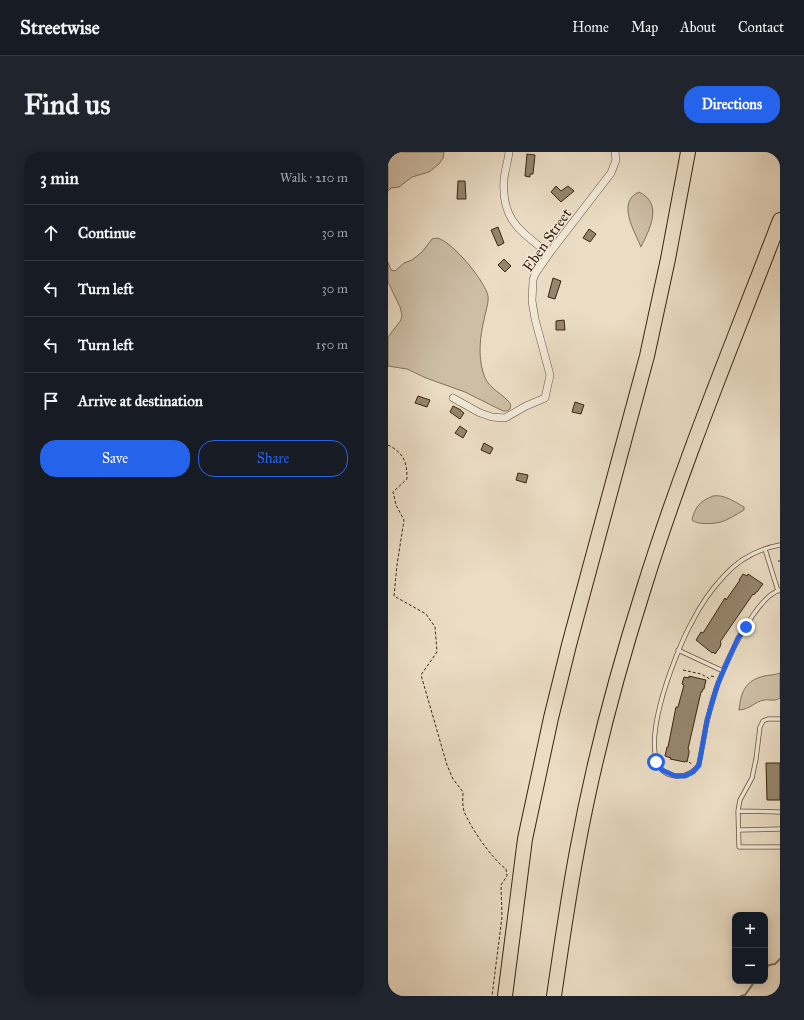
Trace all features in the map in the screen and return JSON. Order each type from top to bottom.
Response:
[{"type":"highway","points":[[505,996],[525,839],[548,732],[571,638],[647,356],[667,266],[688,152]]},
{"type":"highway","points":[[554,996],[577,851],[605,725],[624,654],[643,590],[678,487],[780,220]]},
{"type":"street","points":[[509,152],[504,180],[504,195],[507,210],[510,217],[519,229],[549,254]]},
{"type":"street","name":"Eben Street","points":[[453,398],[480,413],[492,417],[504,418],[545,398],[550,374],[535,319],[531,294],[533,280],[535,274],[549,254],[611,173],[616,160],[615,152]]},
{"type":"lane","points":[[765,549],[779,590],[771,594],[754,615],[738,638],[723,670],[707,720],[699,765],[693,772],[685,776],[668,774],[662,770],[656,762],[654,753],[656,727],[668,676],[678,650],[692,622],[723,577],[742,560],[765,549],[780,545]]},
{"type":"lane","points":[[678,650],[723,670]]},
{"type":"lane","points":[[780,719],[768,719],[763,721],[760,727],[752,778],[740,800],[738,811],[739,847],[780,848]]},
{"type":"lane","points":[[738,811],[780,812]]},
{"type":"lane","points":[[739,830],[780,830]]},
{"type":"path","points":[[388,445],[402,454],[407,466],[407,479],[393,492],[396,505],[404,520],[394,596],[426,614],[435,627],[437,652],[421,675],[429,706],[447,765],[453,779],[463,792],[463,809],[471,826],[499,864],[506,869],[508,876],[501,885],[502,917],[492,996]]},
{"type":"path","points":[[683,670],[701,674],[710,679]]},
{"type":"path","points":[[711,676],[717,678]]},
{"type":"path","points":[[689,762],[693,766]]},
{"type":"shaded area","points":[[388,152],[444,152],[443,158],[439,164],[429,172],[412,177],[399,187],[391,188],[388,191]]},
{"type":"shaded area","points":[[639,192],[647,197],[653,210],[648,233],[641,247],[629,218],[628,210],[632,197]]},
{"type":"shaded area","points":[[437,238],[451,246],[467,262],[486,289],[488,299],[481,339],[481,366],[487,382],[510,403],[510,409],[507,411],[503,411],[465,392],[426,378],[407,369],[388,366],[388,337],[401,320],[402,315],[400,307],[388,282],[388,262],[391,270],[395,271],[404,263],[412,260],[422,252],[432,239]]},
{"type":"shaded area","points":[[713,496],[721,496],[729,499],[744,507],[744,510],[727,520],[718,523],[710,524],[694,522],[692,520],[699,505]]},
{"type":"shaded area","points":[[780,673],[780,698],[776,700],[761,701],[739,710],[741,698],[748,684],[757,678]]},
{"type":"building","points":[[527,154],[535,155],[533,174],[530,174],[530,177],[525,176]]},
{"type":"building","points":[[458,181],[465,181],[466,199],[457,199]]},
{"type":"building","points":[[556,186],[561,191],[568,186],[574,191],[561,202],[551,192]]},
{"type":"building","points":[[498,227],[504,243],[498,246],[491,230]]},
{"type":"building","points":[[589,229],[596,234],[590,242],[583,238]]},
{"type":"building","points":[[504,259],[511,266],[505,272],[498,265]]},
{"type":"building","points":[[553,278],[561,281],[555,299],[548,297]]},
{"type":"building","points":[[564,320],[565,330],[556,330],[556,321]]},
{"type":"building","points":[[418,396],[430,400],[427,407],[415,403]]},
{"type":"building","points":[[575,402],[584,405],[581,414],[572,412]]},
{"type":"building","points":[[453,406],[464,413],[460,419],[450,412]]},
{"type":"building","points":[[460,426],[467,431],[463,438],[455,433]]},
{"type":"building","points":[[484,443],[493,448],[490,454],[481,450]]},
{"type":"building","points":[[518,473],[528,475],[526,483],[516,480]]},
{"type":"building","points":[[743,574],[747,576],[748,574],[763,584],[754,595],[753,594],[720,642],[720,647],[715,654],[713,652],[712,653],[696,640],[701,632],[703,633],[725,598],[726,600]]},
{"type":"building","points":[[689,676],[706,680],[704,689],[701,692],[688,749],[689,753],[687,762],[685,762],[670,759],[671,758],[665,756],[676,707],[678,707],[684,685],[682,684],[684,677],[689,678]]},
{"type":"building","points":[[766,763],[780,763],[780,800],[767,800]]},
{"type":"waterway","points":[[768,966],[775,964],[780,959]]},
{"type":"waterway","points":[[741,996],[745,995],[753,984]]},
{"type":"route","points":[[656,762],[662,770],[675,776],[685,776],[693,772],[699,765],[707,720],[718,683],[738,638],[746,627]]}]
